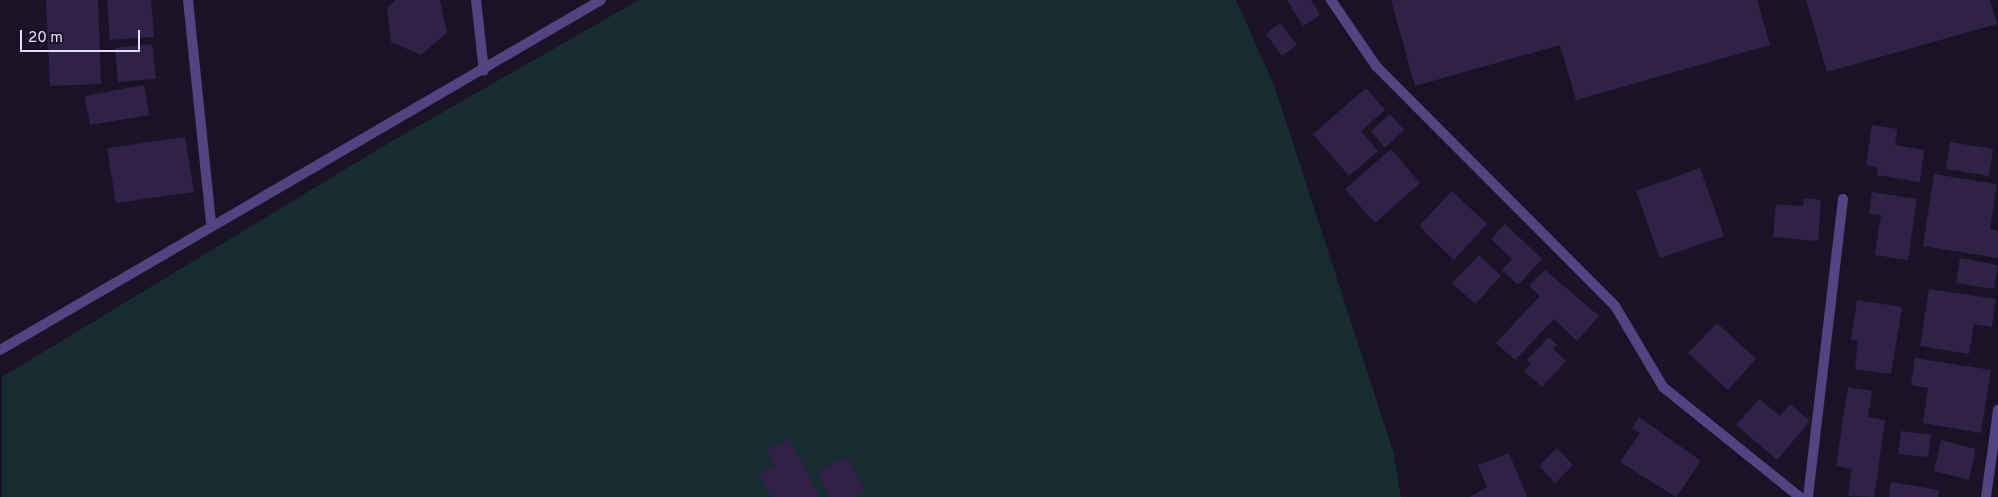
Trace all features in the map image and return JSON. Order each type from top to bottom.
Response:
[{"type":"street","points":[[188,0],[211,224]]},
{"type":"street","points":[[476,0],[484,71]]},
{"type":"street","points":[[0,350],[211,224],[484,71],[601,0]]},
{"type":"street","points":[[1331,0],[1376,66],[1616,306],[1663,387],[1800,497]]},
{"type":"street","points":[[1808,497],[1843,199]]},
{"type":"street","points":[[1986,497],[1998,410]]},
{"type":"green space","points":[[639,0],[1236,0],[1274,85],[1393,451],[1401,497],[2,497],[2,377],[382,147]]},
{"type":"building","points":[[46,0],[98,0],[101,84],[50,86]]},
{"type":"building","points":[[107,0],[151,0],[154,37],[110,40]]},
{"type":"building","points":[[396,0],[440,0],[447,33],[421,55],[391,42],[387,8]]},
{"type":"building","points":[[1287,0],[1311,0],[1320,15],[1303,26]]},
{"type":"building","points":[[1391,0],[1757,0],[1770,45],[1576,100],[1560,45],[1415,86]]},
{"type":"building","points":[[1806,0],[1990,0],[1997,24],[1827,72]]},
{"type":"building","points":[[1280,23],[1297,45],[1282,56],[1266,34]]},
{"type":"building","points":[[152,44],[156,79],[118,82],[115,48]]},
{"type":"building","points":[[144,85],[149,115],[90,125],[85,96]]},
{"type":"building","points":[[1366,88],[1385,110],[1361,131],[1378,151],[1349,176],[1313,134]]},
{"type":"building","points":[[1390,114],[1404,130],[1385,148],[1371,131]]},
{"type":"building","points":[[1872,125],[1897,129],[1895,145],[1924,150],[1920,182],[1877,175],[1878,168],[1866,165]]},
{"type":"building","points":[[185,137],[194,192],[116,203],[107,148]]},
{"type":"building","points":[[1950,142],[1993,149],[1989,176],[1946,169]]},
{"type":"building","points":[[1391,149],[1420,183],[1375,223],[1345,189]]},
{"type":"building","points":[[1700,168],[1724,236],[1660,258],[1636,191]]},
{"type":"building","points":[[1934,174],[1997,184],[1990,229],[1998,231],[1998,258],[1923,246]]},
{"type":"building","points":[[1452,191],[1487,224],[1454,260],[1419,226]]},
{"type":"building","points":[[1872,192],[1917,199],[1908,260],[1875,255],[1881,215],[1869,214]]},
{"type":"building","points":[[1804,198],[1821,200],[1818,241],[1773,237],[1776,204],[1803,206]]},
{"type":"building","points":[[1505,224],[1542,259],[1518,285],[1502,270],[1512,259],[1491,239]]},
{"type":"building","points":[[1479,255],[1501,276],[1475,304],[1452,283]]},
{"type":"building","points":[[1960,258],[1998,265],[1994,289],[1956,283]]},
{"type":"building","points":[[1545,270],[1599,316],[1577,341],[1554,319],[1515,360],[1496,343],[1540,296],[1529,286]]},
{"type":"building","points":[[1929,289],[1996,299],[1992,327],[1974,324],[1969,354],[1920,346]]},
{"type":"building","points":[[1857,300],[1902,307],[1891,374],[1855,369],[1858,341],[1851,340]]},
{"type":"building","points":[[1717,323],[1756,359],[1728,390],[1688,353]]},
{"type":"building","points":[[1549,337],[1557,345],[1553,349],[1566,361],[1542,387],[1524,371],[1531,364],[1527,360]]},
{"type":"building","points":[[1915,358],[1991,370],[1981,433],[1923,423],[1928,388],[1911,385]]},
{"type":"building","points":[[1848,387],[1872,391],[1868,417],[1885,420],[1874,497],[1848,496],[1852,469],[1836,466]]},
{"type":"building","points":[[1759,399],[1780,416],[1790,404],[1810,421],[1777,460],[1736,425]]},
{"type":"building","points":[[1639,417],[1701,461],[1676,497],[1620,462],[1640,433],[1632,428]]},
{"type":"building","points":[[1901,431],[1931,435],[1928,457],[1898,454]]},
{"type":"building","points":[[790,438],[821,497],[771,497],[759,473],[774,466],[766,451]]},
{"type":"building","points":[[1941,440],[1976,449],[1969,480],[1934,471]]},
{"type":"building","points":[[1557,448],[1573,465],[1555,483],[1539,466]]},
{"type":"building","points":[[1509,453],[1527,497],[1470,497],[1487,487],[1478,465]]},
{"type":"building","points":[[847,456],[866,492],[856,497],[829,497],[817,472]]},
{"type":"building","points":[[1891,482],[1939,490],[1938,497],[1889,497]]}]
